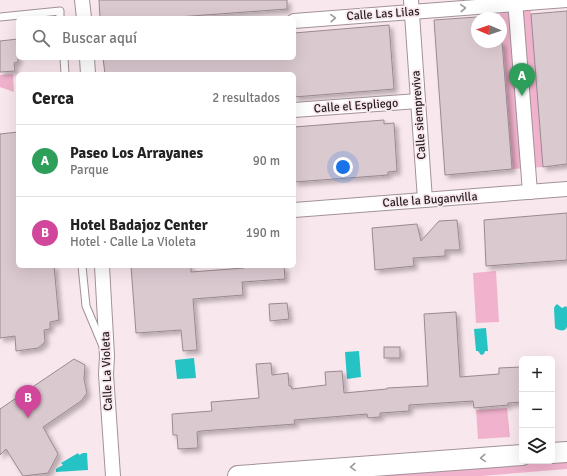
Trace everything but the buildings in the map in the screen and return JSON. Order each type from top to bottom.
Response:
[{"type":"street","points":[[81,16],[82,0]]},
{"type":"street","name":"Calle Las Lilas","points":[[296,21],[411,6],[567,0]]},
{"type":"street","points":[[516,2],[530,192]]},
{"type":"street","name":"Calle siempreviva","points":[[411,6],[425,200]]},
{"type":"street","points":[[87,60],[88,72]]},
{"type":"street","name":"Calle el Espliego","points":[[296,110],[418,101]]},
{"type":"street","name":"Calle la Buganvilla","points":[[296,210],[567,189]]},
{"type":"street","name":"Calle La Violeta","points":[[102,268],[108,356],[106,374],[113,476]]},
{"type":"street","points":[[555,453],[567,452]]},
{"type":"street","points":[[247,476],[519,455]]},
{"type":"lane","points":[[30,16],[60,15]]},
{"type":"lane","points":[[0,17],[16,16]]},
{"type":"lane","points":[[64,60],[65,72]]},
{"type":"lane","points":[[82,268],[86,306],[108,356]]},
{"type":"shaded area","points":[[499,0],[530,0],[543,167],[512,169],[503,48],[507,48],[507,12],[500,12]]},
{"type":"shaded area","points":[[13,74],[14,92],[0,87],[0,75]]},
{"type":"shaded area","points":[[496,271],[499,322],[476,323],[473,273]]},
{"type":"shaded area","points":[[507,408],[510,437],[478,439],[476,410]]},
{"type":"shaded area","points":[[567,459],[567,469],[481,476],[346,476],[519,462],[519,464],[555,464],[555,461]]},
{"type":"water","points":[[557,304],[562,308],[566,306],[567,308],[567,327],[563,330],[555,328],[554,308]]},
{"type":"water","points":[[486,328],[488,351],[485,351],[484,354],[481,355],[478,351],[476,351],[474,329]]},
{"type":"water","points":[[359,351],[361,377],[347,379],[345,352]]},
{"type":"water","points":[[194,358],[196,378],[177,379],[175,360]]},
{"type":"water","points":[[78,453],[79,455],[87,453],[88,470],[56,472],[56,469],[63,465],[61,463]]},
{"type":"place","name":"Paseo Los Arrayanes","points":[[522,96]]},
{"type":"place","name":"Hotel Badajoz Center","points":[[28,418]]}]
